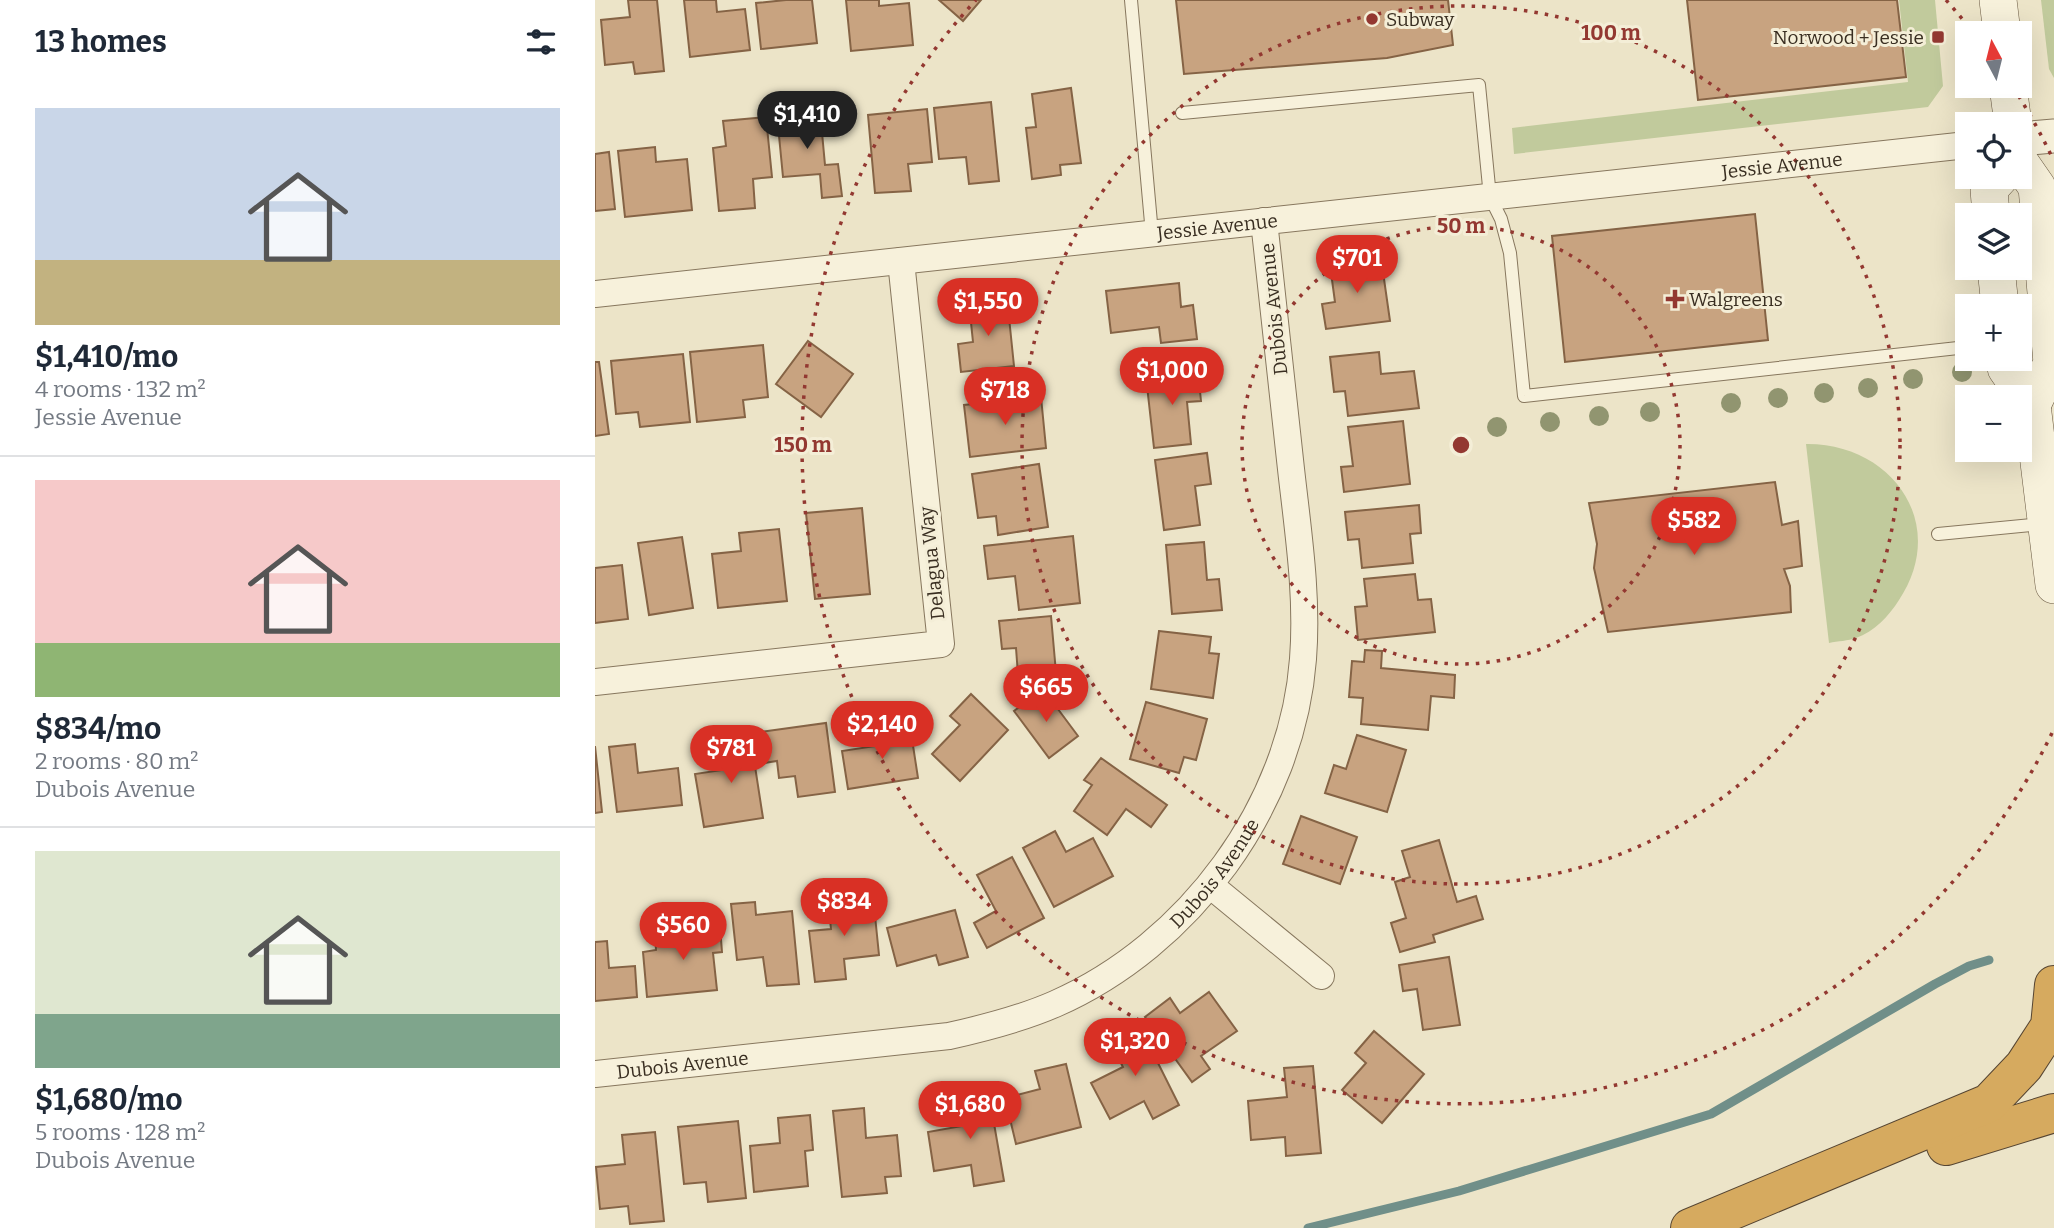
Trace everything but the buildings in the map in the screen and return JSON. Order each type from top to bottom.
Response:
[{"type":"highway","points":[[1693,1228],[1989,1103],[2024,1066],[2050,1026],[2054,985]]},
{"type":"highway","points":[[1693,1228],[2054,1113]]},
{"type":"main road","points":[[1998,0],[2001,21]]},
{"type":"main road","points":[[2032,180],[2037,187],[2052,363],[2037,405],[2054,585]]},
{"type":"main road","points":[[2009,371],[2037,405]]},
{"type":"street","points":[[2032,138],[2054,136]]},
{"type":"street","name":"Jessie Avenue","points":[[595,294],[1955,146]]},
{"type":"street","name":"Dubois Avenue","points":[[595,1074],[949,1036],[992,1026],[1055,1004],[1094,984],[1149,946],[1210,885],[1249,829],[1277,769],[1296,706],[1303,662],[1303,570],[1264,221]]},
{"type":"street","name":"Delagua Way","points":[[595,682],[941,644],[901,261]]},
{"type":"street","points":[[1210,885],[1321,976]]},
{"type":"lane","points":[[1131,0],[1152,233]]},
{"type":"lane","points":[[1182,113],[1479,85],[1490,197],[1501,219],[1510,253],[1524,396],[1955,348]]},
{"type":"lane","points":[[1938,534],[2048,510]]},
{"type":"green space","points":[[1899,0],[1935,0],[1943,86],[1928,107],[1514,154],[1512,128],[1908,82]]},
{"type":"green space","points":[[2041,0],[2054,0],[2054,78],[2049,69]]},
{"type":"green space","points":[[1806,444],[1836,447],[1864,457],[1886,473],[1903,493],[1914,517],[1918,543],[1913,571],[1899,600],[1875,628],[1850,640],[1829,643]]},
{"type":"waterway","points":[[1308,1228],[1459,1191],[1711,1114],[1935,984],[1969,966],[1989,960]]},
{"type":"place","name":"Subway","points":[[1372,19]]},
{"type":"place","name":"Norwood + Jessie","points":[[1938,37]]},
{"type":"place","name":"Walgreens","points":[[1675,299]]}]
